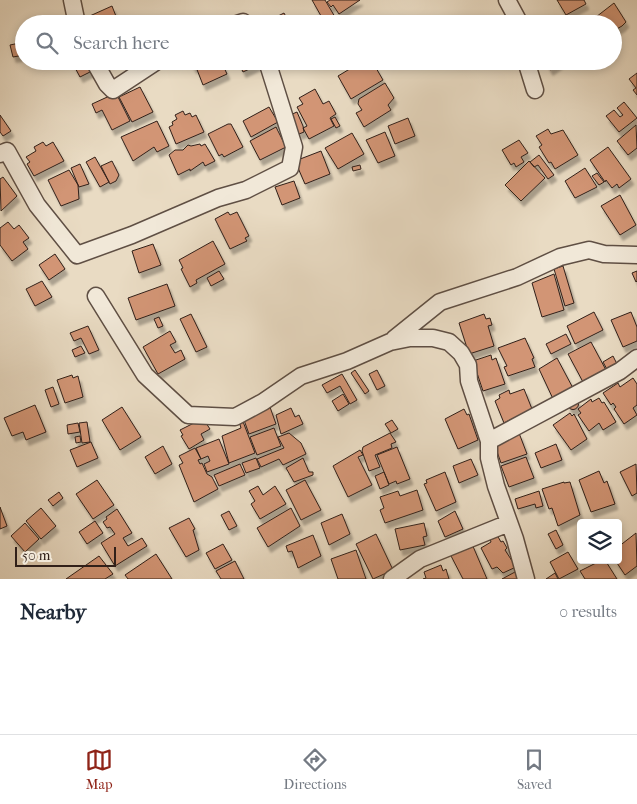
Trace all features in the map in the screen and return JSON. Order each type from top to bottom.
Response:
[{"type":"street","points":[[72,0],[75,15]]},
{"type":"street","points":[[507,0],[515,15]]},
{"type":"street","points":[[99,70],[113,90],[143,70]]},
{"type":"street","points":[[0,154],[7,151],[37,205],[77,255],[132,235],[218,198],[246,190],[290,168],[294,148],[270,70]]},
{"type":"street","points":[[529,70],[535,90]]},
{"type":"street","points":[[390,342],[440,302],[516,277],[560,257],[589,250],[604,254],[637,255]]},
{"type":"street","points":[[96,296],[145,375],[188,416],[235,417],[263,402],[301,376],[347,361],[390,342],[410,338],[433,338],[449,342],[461,353],[468,366],[469,381],[489,441],[489,458],[526,579]]},
{"type":"street","points":[[489,441],[620,371],[637,358]]},
{"type":"street","points":[[392,579],[420,559],[509,523]]},
{"type":"building","points":[[312,0],[325,0],[334,15],[320,15]]},
{"type":"building","points":[[330,0],[360,0],[339,14],[333,5],[331,7],[327,2]]},
{"type":"building","points":[[557,0],[584,0],[586,4],[566,15]]},
{"type":"building","points":[[614,3],[622,15],[599,15]]},
{"type":"building","points":[[112,6],[116,15],[92,15]]},
{"type":"building","points":[[622,16],[626,22],[622,26]]},
{"type":"building","points":[[15,44],[15,57],[13,57],[10,45]]},
{"type":"building","points":[[76,70],[94,70],[80,77]]},
{"type":"building","points":[[197,70],[225,70],[227,74],[203,85]]},
{"type":"building","points":[[348,70],[377,70],[383,80],[351,99],[338,76]]},
{"type":"building","points":[[637,73],[637,95],[633,90],[636,88],[629,79]]},
{"type":"building","points":[[385,83],[394,98],[388,105],[391,110],[364,127],[356,113],[362,110],[358,104],[359,99]]},
{"type":"building","points":[[140,87],[153,112],[132,122],[119,97]]},
{"type":"building","points":[[315,89],[323,104],[329,101],[336,114],[330,118],[334,126],[309,139],[303,128],[307,126],[297,107],[303,104],[299,98]]},
{"type":"building","points":[[116,93],[130,121],[112,130],[102,110],[96,113],[92,104]]},
{"type":"building","points":[[624,102],[637,118],[619,132],[606,116],[614,110],[620,117],[623,115],[617,108]]},
{"type":"building","points":[[269,107],[278,122],[251,137],[243,121]]},
{"type":"building","points":[[183,111],[185,115],[190,113],[192,117],[196,115],[204,132],[176,144],[169,127],[177,119],[175,115]]},
{"type":"building","points":[[297,112],[304,132],[299,134],[290,115]]},
{"type":"building","points":[[0,115],[11,131],[3,136],[0,132]]},
{"type":"building","points":[[335,117],[340,126],[336,128],[331,119]]},
{"type":"building","points":[[408,118],[415,136],[395,144],[388,126]]},
{"type":"building","points":[[157,121],[169,146],[157,152],[154,147],[133,161],[121,137]]},
{"type":"building","points":[[231,124],[243,147],[224,157],[222,154],[219,156],[208,134]]},
{"type":"building","points":[[636,125],[637,148],[628,155],[617,141]]},
{"type":"building","points":[[276,127],[286,147],[260,160],[250,141]]},
{"type":"building","points":[[548,129],[551,134],[563,130],[578,155],[555,169],[539,147],[542,145],[536,136]]},
{"type":"building","points":[[385,132],[395,156],[378,163],[366,140]]},
{"type":"building","points":[[352,133],[364,154],[338,169],[325,148]]},
{"type":"building","points":[[519,140],[528,153],[521,157],[524,162],[516,167],[514,163],[511,165],[502,150]]},
{"type":"building","points":[[43,142],[46,146],[53,142],[64,161],[34,176],[27,164],[30,162],[26,157],[36,151],[34,147]]},
{"type":"building","points":[[200,144],[201,146],[205,144],[215,161],[205,166],[203,162],[190,171],[190,169],[178,175],[169,155],[175,150],[183,150],[188,145]]},
{"type":"building","points":[[608,147],[631,179],[619,188],[617,184],[612,188],[606,180],[605,182],[590,160]]},
{"type":"building","points":[[321,151],[330,174],[305,184],[295,161]]},
{"type":"building","points":[[539,155],[554,175],[548,179],[538,165],[534,167],[530,162]]},
{"type":"building","points":[[95,157],[109,182],[100,187],[86,162]]},
{"type":"building","points":[[112,161],[119,175],[116,181],[110,184],[101,166]]},
{"type":"building","points":[[529,161],[545,178],[521,201],[505,185]]},
{"type":"building","points":[[80,164],[89,184],[79,187],[71,168]]},
{"type":"building","points":[[360,165],[361,169],[353,171],[352,167]]},
{"type":"building","points":[[585,168],[597,187],[575,198],[565,181]]},
{"type":"building","points":[[69,170],[78,185],[79,199],[61,206],[48,180]]},
{"type":"building","points":[[597,173],[604,182],[599,185],[592,176]]},
{"type":"building","points":[[3,177],[17,196],[1,211],[0,179]]},
{"type":"building","points":[[294,181],[300,198],[282,205],[275,187]]},
{"type":"building","points":[[620,195],[636,225],[620,235],[601,206]]},
{"type":"building","points":[[228,212],[230,215],[237,212],[249,236],[245,238],[247,241],[230,249],[215,219]]},
{"type":"building","points":[[8,222],[14,229],[19,225],[29,238],[23,242],[28,249],[12,261],[0,245],[0,228]]},
{"type":"building","points":[[213,241],[225,264],[196,280],[197,283],[190,287],[181,269],[183,268],[179,260]]},
{"type":"building","points":[[153,244],[161,265],[139,273],[132,251]]},
{"type":"building","points":[[55,254],[65,269],[49,280],[39,265]]},
{"type":"building","points":[[563,266],[574,303],[565,306],[554,269]]},
{"type":"building","points":[[219,271],[224,279],[211,286],[207,278]]},
{"type":"building","points":[[637,271],[637,281],[636,282],[632,273]]},
{"type":"building","points":[[554,274],[564,310],[542,317],[532,283]]},
{"type":"building","points":[[42,281],[52,297],[35,306],[26,289]]},
{"type":"building","points":[[167,284],[175,306],[136,320],[128,298]]},
{"type":"building","points":[[594,312],[603,330],[575,344],[567,326]]},
{"type":"building","points":[[631,312],[637,327],[637,341],[623,347],[611,320]]},
{"type":"building","points":[[191,314],[207,347],[196,352],[180,319]]},
{"type":"building","points":[[484,314],[486,319],[490,318],[492,325],[488,326],[494,346],[469,354],[459,323]]},
{"type":"building","points":[[159,317],[163,326],[158,328],[154,319]]},
{"type":"building","points":[[88,326],[99,350],[89,354],[81,338],[74,341],[70,333]]},
{"type":"building","points":[[170,331],[176,342],[170,345],[175,353],[181,350],[185,359],[158,374],[143,347]]},
{"type":"building","points":[[566,334],[571,344],[551,354],[546,344]]},
{"type":"building","points":[[525,338],[534,358],[532,359],[535,367],[508,376],[504,367],[507,366],[498,348]]},
{"type":"building","points":[[591,342],[606,370],[583,382],[568,354]]},
{"type":"building","points":[[81,346],[85,353],[75,357],[72,350]]},
{"type":"building","points":[[491,355],[492,360],[496,358],[505,384],[483,391],[473,361]]},
{"type":"building","points":[[613,356],[619,368],[609,373],[603,362]]},
{"type":"building","points":[[557,358],[574,390],[554,401],[539,369]]},
{"type":"building","points":[[355,370],[369,391],[365,394],[351,373]]},
{"type":"building","points":[[377,370],[385,386],[377,390],[369,374]]},
{"type":"building","points":[[342,374],[357,400],[350,404],[340,386],[327,393],[322,385]]},
{"type":"building","points":[[72,375],[73,378],[78,376],[83,397],[65,403],[57,380]]},
{"type":"building","points":[[633,378],[637,384],[637,405],[633,408],[637,415],[624,424],[614,409],[616,407],[613,403],[611,405],[603,393],[618,383],[620,387]]},
{"type":"building","points":[[53,387],[59,404],[51,407],[45,390]]},
{"type":"building","points":[[524,389],[532,409],[504,423],[495,401],[500,398],[499,395],[509,390],[510,394]]},
{"type":"building","points":[[343,394],[349,404],[338,411],[332,401]]},
{"type":"building","points":[[599,398],[602,403],[604,402],[616,422],[603,430],[599,423],[589,431],[578,415],[581,413],[578,409],[591,399],[592,402]]},
{"type":"building","points":[[571,399],[575,399],[578,404],[577,408],[571,409],[568,406],[568,402]]},
{"type":"building","points":[[35,405],[46,432],[26,440],[23,432],[12,436],[4,418]]},
{"type":"building","points":[[122,407],[141,437],[120,450],[102,420]]},
{"type":"building","points":[[270,407],[276,424],[249,434],[244,420]]},
{"type":"building","points":[[291,408],[295,417],[299,415],[303,424],[281,434],[276,415]]},
{"type":"building","points":[[464,409],[467,415],[469,414],[478,440],[458,449],[445,419]]},
{"type":"building","points":[[570,413],[572,416],[574,414],[587,439],[571,450],[553,425]]},
{"type":"building","points":[[242,419],[255,453],[229,463],[222,436],[241,428],[239,421]]},
{"type":"building","points":[[200,420],[203,424],[206,423],[210,429],[201,434],[204,440],[189,449],[181,436],[183,435],[180,430]]},
{"type":"building","points":[[392,420],[398,429],[391,433],[385,424]]},
{"type":"building","points":[[87,422],[90,442],[82,443],[79,423]]},
{"type":"building","points":[[78,423],[80,432],[68,434],[67,425]]},
{"type":"building","points":[[274,428],[281,446],[257,455],[250,437]]},
{"type":"building","points":[[289,433],[301,443],[306,454],[283,465],[279,459],[261,467],[257,459],[284,448],[278,437]]},
{"type":"building","points":[[390,433],[396,442],[391,444],[392,448],[375,455],[380,467],[369,471],[362,451],[363,447]]},
{"type":"building","points":[[519,433],[527,454],[501,463],[494,443]]},
{"type":"building","points":[[80,436],[81,442],[76,443],[75,437]]},
{"type":"building","points":[[219,439],[229,464],[207,472],[204,464],[210,461],[208,456],[201,459],[196,448]]},
{"type":"building","points":[[91,442],[98,458],[77,467],[70,450]]},
{"type":"building","points":[[556,444],[562,460],[541,468],[535,453]]},
{"type":"building","points":[[163,446],[172,464],[155,474],[145,457]]},
{"type":"building","points":[[397,447],[410,479],[397,484],[396,481],[389,484],[377,455]]},
{"type":"building","points":[[195,448],[201,459],[198,460],[200,464],[202,463],[207,474],[212,477],[218,489],[194,502],[179,465],[183,463],[179,456]]},
{"type":"building","points":[[360,450],[363,455],[358,457],[372,485],[348,497],[333,466]]},
{"type":"building","points":[[526,457],[534,478],[509,487],[501,466]]},
{"type":"building","points":[[256,458],[260,468],[246,473],[242,463]]},
{"type":"building","points":[[303,458],[309,472],[313,472],[313,475],[294,482],[286,468]]},
{"type":"building","points":[[471,459],[478,475],[459,483],[453,466]]},
{"type":"building","points":[[240,464],[245,475],[219,486],[214,475]]},
{"type":"building","points":[[636,464],[637,493],[632,496],[620,472]]},
{"type":"building","points":[[599,471],[604,483],[607,481],[615,504],[591,512],[579,480]]},
{"type":"building","points":[[384,472],[389,485],[380,489],[375,476]]},
{"type":"building","points":[[445,472],[456,502],[436,511],[424,484],[427,483],[426,480]]},
{"type":"building","points":[[97,480],[114,505],[93,519],[76,494]]},
{"type":"building","points":[[305,480],[321,510],[301,520],[286,490]]},
{"type":"building","points":[[570,482],[580,515],[558,526],[552,508],[549,509],[542,489]]},
{"type":"building","points":[[258,486],[263,495],[275,486],[286,504],[260,519],[251,504],[255,501],[249,491]]},
{"type":"building","points":[[417,490],[423,510],[385,523],[380,510],[384,508],[380,497],[398,491],[400,496]]},
{"type":"building","points":[[539,491],[543,506],[536,508],[535,504],[518,509],[515,499]]},
{"type":"building","points":[[59,492],[63,498],[53,506],[48,500]]},
{"type":"building","points":[[0,507],[7,526],[0,529]]},
{"type":"building","points":[[41,508],[56,526],[41,539],[26,521]]},
{"type":"building","points":[[291,508],[300,526],[268,547],[257,528]]},
{"type":"building","points":[[117,509],[132,533],[123,538],[128,546],[142,538],[147,546],[115,566],[101,543],[115,534],[103,522],[107,519],[106,517]]},
{"type":"building","points":[[229,511],[237,526],[229,530],[221,515]]},
{"type":"building","points":[[455,511],[463,529],[445,537],[438,521]]},
{"type":"building","points":[[342,514],[350,534],[329,545],[321,523]]},
{"type":"building","points":[[189,518],[195,529],[193,530],[199,550],[186,557],[169,528]]},
{"type":"building","points":[[95,521],[103,533],[87,544],[79,532]]},
{"type":"building","points":[[25,523],[39,539],[25,552],[11,536]]},
{"type":"building","points":[[424,523],[427,536],[423,537],[425,545],[400,550],[395,529]]},
{"type":"building","points":[[556,530],[563,545],[556,549],[548,534]]},
{"type":"building","points":[[636,533],[637,566],[625,575],[618,564],[622,564],[622,544]]},
{"type":"building","points":[[376,534],[393,570],[373,579],[356,544]]},
{"type":"building","points":[[313,535],[321,556],[298,568],[292,551],[288,552],[286,546]]},
{"type":"building","points":[[497,535],[501,542],[503,541],[507,548],[505,550],[516,567],[503,573],[497,567],[492,569],[481,548],[491,542],[490,539]]},
{"type":"building","points":[[223,544],[232,560],[215,569],[206,553]]},
{"type":"building","points":[[472,544],[487,579],[463,579],[450,554]]},
{"type":"building","points":[[356,550],[366,579],[338,579],[331,559]]},
{"type":"building","points":[[568,552],[578,569],[559,579],[550,562]]},
{"type":"building","points":[[156,554],[172,579],[128,579],[125,575]]},
{"type":"building","points":[[99,556],[113,574],[105,579],[66,579]]},
{"type":"building","points":[[235,561],[244,579],[221,579],[216,571]]},
{"type":"building","points":[[594,564],[608,564],[617,579],[585,579],[580,571]]},
{"type":"building","points":[[441,565],[443,571],[446,569],[449,579],[423,579],[426,578],[424,572]]},
{"type":"building","points":[[515,572],[519,579],[502,579]]},
{"type":"building","points":[[555,573],[558,579],[546,579]]}]
